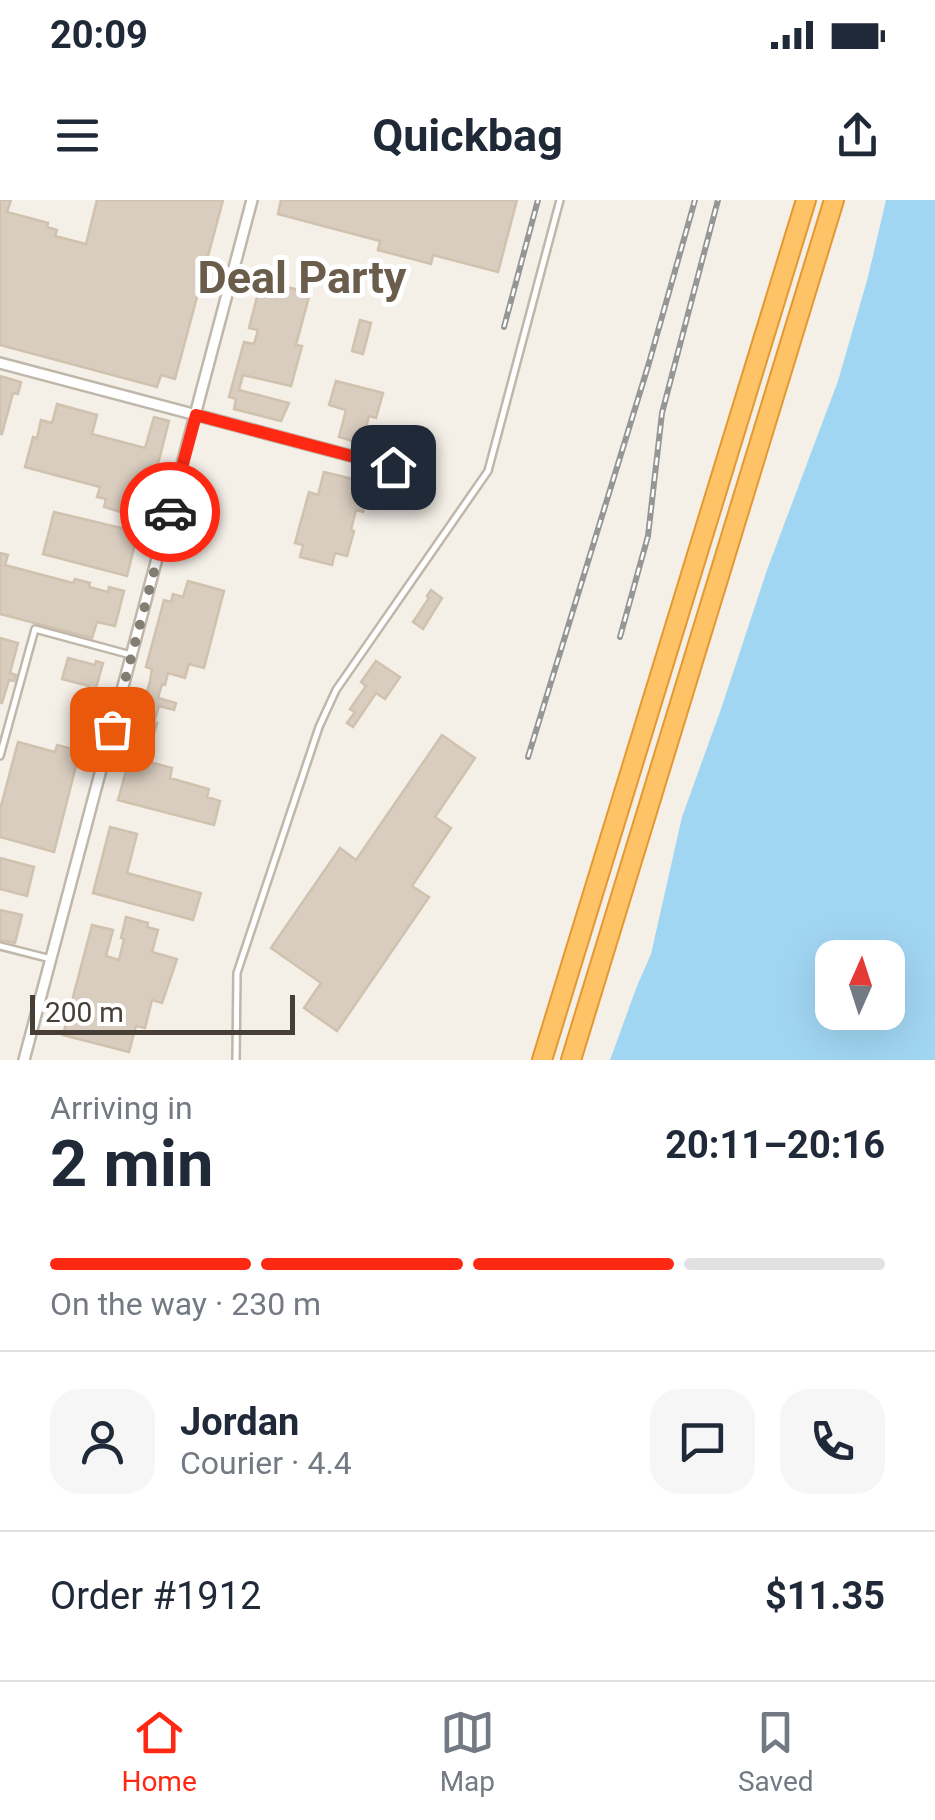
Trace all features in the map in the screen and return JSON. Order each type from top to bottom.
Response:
[{"type":"highway","points":[[542,1060],[806,200]]},
{"type":"highway","points":[[570,1060],[834,200]]},
{"type":"street","points":[[24,1060],[252,200]]},
{"type":"street","points":[[0,363],[393,467]]},
{"type":"lane","points":[[236,1060],[237,973],[319,726],[336,690],[488,471],[560,200]]},
{"type":"lane","points":[[0,756],[35,629],[131,655]]},
{"type":"lane","points":[[0,946],[51,959]]},
{"type":"water","points":[[886,200],[935,200],[935,1060],[610,1060],[651,954],[682,817],[767,570],[838,381]]},
{"type":"building","points":[[0,200],[11,200],[7,212],[48,223],[47,227],[57,230],[55,236],[86,244],[97,200],[223,200],[175,379],[161,375],[157,387],[0,345]]},
{"type":"building","points":[[281,200],[517,200],[498,272],[433,255],[431,264],[378,250],[380,241],[278,214]]},
{"type":"building","points":[[265,266],[278,270],[275,284],[310,293],[296,345],[302,346],[291,386],[243,375],[239,390],[289,403],[281,421],[234,409],[236,399],[229,397],[244,342],[254,344],[258,330],[249,328]]},
{"type":"building","points":[[360,320],[371,323],[363,354],[352,351]]},
{"type":"building","points":[[0,376],[21,382],[18,394],[13,393],[2,434],[0,434]]},
{"type":"building","points":[[336,381],[383,393],[376,418],[369,416],[362,444],[339,437],[346,410],[329,405]]},
{"type":"building","points":[[57,404],[97,415],[92,434],[145,448],[154,417],[169,421],[152,487],[158,488],[152,511],[137,507],[134,516],[104,507],[106,499],[97,497],[100,487],[25,467],[41,420],[52,423]]},
{"type":"building","points":[[324,472],[377,485],[371,506],[365,504],[363,512],[356,510],[347,556],[335,553],[332,565],[300,557],[303,545],[295,543],[309,492],[318,495]]},
{"type":"building","points":[[54,512],[138,532],[127,576],[43,554]]},
{"type":"building","points":[[0,553],[8,555],[5,565],[73,583],[75,579],[108,592],[109,587],[124,591],[115,626],[97,622],[92,638],[0,614]]},
{"type":"building","points":[[188,581],[224,591],[204,668],[189,664],[185,678],[168,673],[165,685],[162,684],[158,698],[176,703],[174,710],[159,706],[146,761],[172,768],[170,778],[209,789],[207,797],[220,801],[214,825],[118,800],[126,771],[119,770],[139,693],[146,695],[150,681],[152,669],[146,667],[164,600],[171,602],[173,594],[183,597]]},
{"type":"building","points":[[431,590],[442,598],[423,629],[413,622]]},
{"type":"building","points":[[0,638],[18,643],[10,673],[16,675],[14,681],[9,680],[2,703],[0,703]]},
{"type":"building","points":[[68,658],[95,665],[96,661],[103,663],[95,691],[62,679]]},
{"type":"building","points":[[376,661],[400,677],[385,699],[376,693],[353,727],[347,723],[355,712],[350,709],[366,686],[361,682]]},
{"type":"building","points":[[442,735],[475,758],[435,817],[451,828],[412,886],[429,897],[337,1031],[304,1008],[321,983],[271,948],[340,848],[356,860]]},
{"type":"building","points":[[18,742],[55,752],[57,745],[76,750],[74,757],[78,758],[54,852],[0,837],[0,810]]},
{"type":"building","points":[[110,827],[137,834],[127,873],[201,893],[193,920],[93,893]]},
{"type":"building","points":[[0,858],[34,867],[27,896],[0,889]]},
{"type":"building","points":[[0,910],[22,915],[15,943],[0,940]]},
{"type":"building","points":[[126,917],[158,930],[152,952],[177,959],[162,1003],[152,1000],[145,1028],[136,1026],[129,1052],[63,1035],[92,925],[113,930],[106,956],[119,960]]},
{"type":"railway","points":[[504,327],[538,200]]},
{"type":"railway","points":[[528,757],[695,200]]},
{"type":"railway","points":[[620,637],[648,536],[662,413],[718,200]]},
{"type":"way so far","points":[[112,729],[170,512]]},
{"type":"district","name":"Deal Party","points":[[302,277]]},
{"type":"route","points":[[170,512],[196,415],[393,467]]}]
